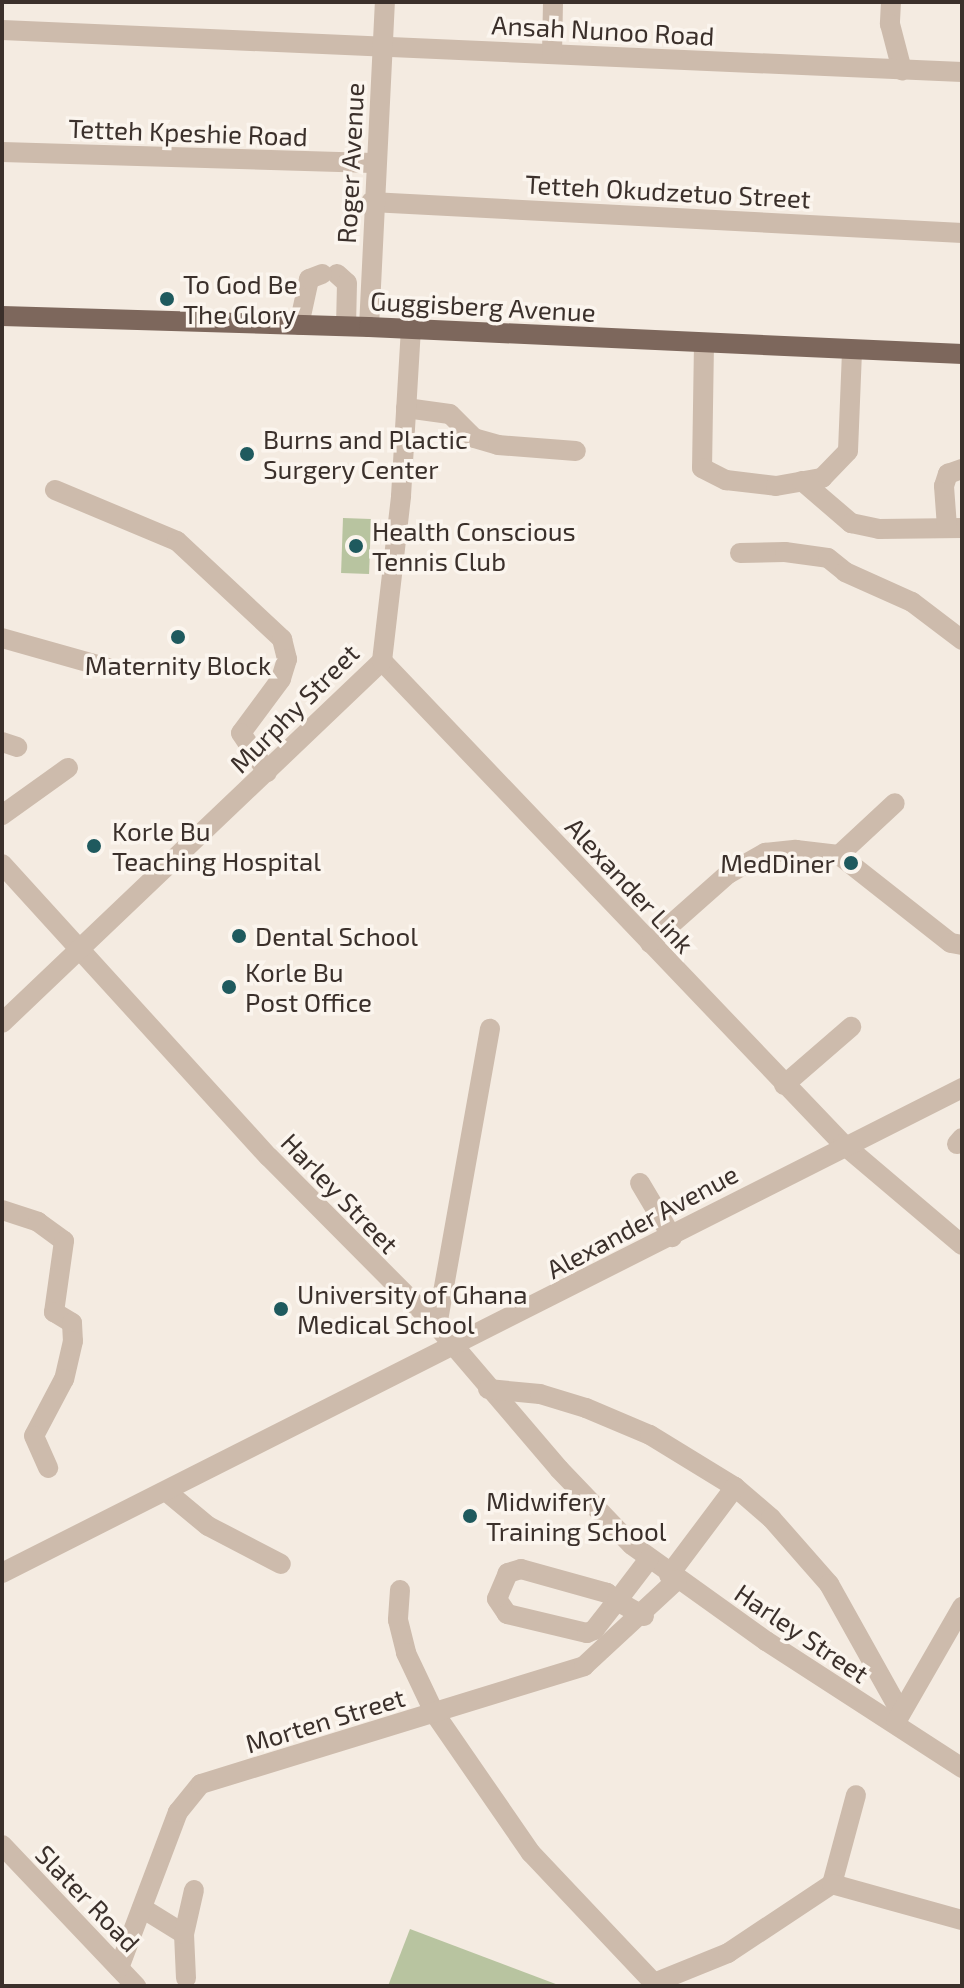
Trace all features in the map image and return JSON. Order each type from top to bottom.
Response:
[{"type":"main road","name":"Guggisberg Avenue","points":[[2,316],[411,328],[962,354]]},
{"type":"street","name":"Roger Avenue","points":[[369,327],[371,202],[385,2]]},
{"type":"street","points":[[552,54],[553,2]]},
{"type":"street","points":[[891,2],[890,24],[902,70]]},
{"type":"street","name":"Ansah Nunoo Road","points":[[2,30],[962,72]]},
{"type":"street","name":"Tetteh Kpeshie Road","points":[[2,152],[373,163]]},
{"type":"street","name":"Tetteh Okudzetuo Street","points":[[371,202],[962,233]]},
{"type":"street","points":[[299,325],[309,279],[329,274],[347,283],[346,326]]},
{"type":"street","name":"Murphy Street","points":[[2,1023],[382,661],[411,328]]},
{"type":"street","points":[[704,343],[702,468],[726,480],[776,486],[822,478],[848,451],[852,350]]},
{"type":"street","points":[[406,408],[450,414],[474,438],[498,445],[576,451]]},
{"type":"street","points":[[802,481],[851,523],[879,529],[955,528],[944,486],[948,474],[962,469]]},
{"type":"street","points":[[55,490],[177,541],[282,639],[287,659],[281,679],[241,733],[267,772]]},
{"type":"street","points":[[740,553],[785,552],[828,558],[845,572],[912,602],[962,640]]},
{"type":"street","points":[[2,638],[108,668]]},
{"type":"street","name":"Alexander Link","points":[[382,661],[784,1085],[843,1144],[962,1245]]},
{"type":"street","points":[[2,815],[68,768]]},
{"type":"street","points":[[839,855],[895,803]]},
{"type":"street","points":[[650,943],[728,874],[765,853],[796,850],[839,855],[951,943],[962,945]]},
{"type":"street","name":"Harley Street","points":[[2,864],[345,1238],[437,1326],[488,1389],[649,1559],[673,1578],[897,1718],[962,1768]]},
{"type":"street","points":[[784,1085],[851,1027]]},
{"type":"street","points":[[437,1326],[490,1029]]},
{"type":"street","name":"Alexander Avenue","points":[[2,1573],[672,1237],[843,1144],[962,1088]]},
{"type":"street","points":[[640,1183],[672,1237]]},
{"type":"street","points":[[2,1210],[38,1222],[64,1241],[54,1312],[72,1323],[73,1341],[64,1379],[34,1436],[48,1468]]},
{"type":"street","points":[[488,1389],[540,1394],[586,1408],[650,1435],[735,1487],[829,1584],[897,1718]]},
{"type":"street","name":"Morten Street","points":[[119,1968],[178,1812],[201,1784],[584,1666],[644,1616],[735,1487]]},
{"type":"street","points":[[167,1492],[208,1526],[281,1564]]},
{"type":"street","points":[[644,1616],[617,1601],[589,1586],[521,1569],[508,1573],[497,1599],[507,1614],[587,1633],[617,1601],[649,1559]]},
{"type":"street","points":[[400,1590],[398,1620],[406,1653],[435,1714],[531,1853],[654,1983],[728,1953],[832,1884],[856,1795]]},
{"type":"street","points":[[897,1718],[962,1607]]},
{"type":"street","name":"Slater Road","points":[[2,1845],[136,1986]]},
{"type":"street","points":[[832,1884],[962,1920]]},
{"type":"street","points":[[186,1978],[184,1934],[194,1890]]},
{"type":"street","points":[[142,1908],[184,1934]]},
{"type":"green space","name":"Health Conscious Tennis Club","points":[[343,518],[371,519],[369,574],[341,573]]},
{"type":"green space","points":[[410,1929],[561,1986],[388,1986]]},
{"type":"place","name":"To God Be The Glory","points":[[167,299]]},
{"type":"place","name":"Burns and Plactic Surgery Center","points":[[247,454]]},
{"type":"place","name":"Health Conscious Tennis Club","points":[[356,546]]},
{"type":"place","name":"Maternity Block","points":[[178,637]]},
{"type":"place","name":"Korle Bu Teaching Hospital","points":[[94,846]]},
{"type":"place","name":"MedDiner","points":[[851,863]]},
{"type":"place","name":"Dental School","points":[[239,936]]},
{"type":"place","name":"Korle Bu Post Office","points":[[229,987]]},
{"type":"place","name":"University of Ghana Medical School","points":[[281,1309]]},
{"type":"place","name":"Midwifery Training School","points":[[470,1516]]}]
